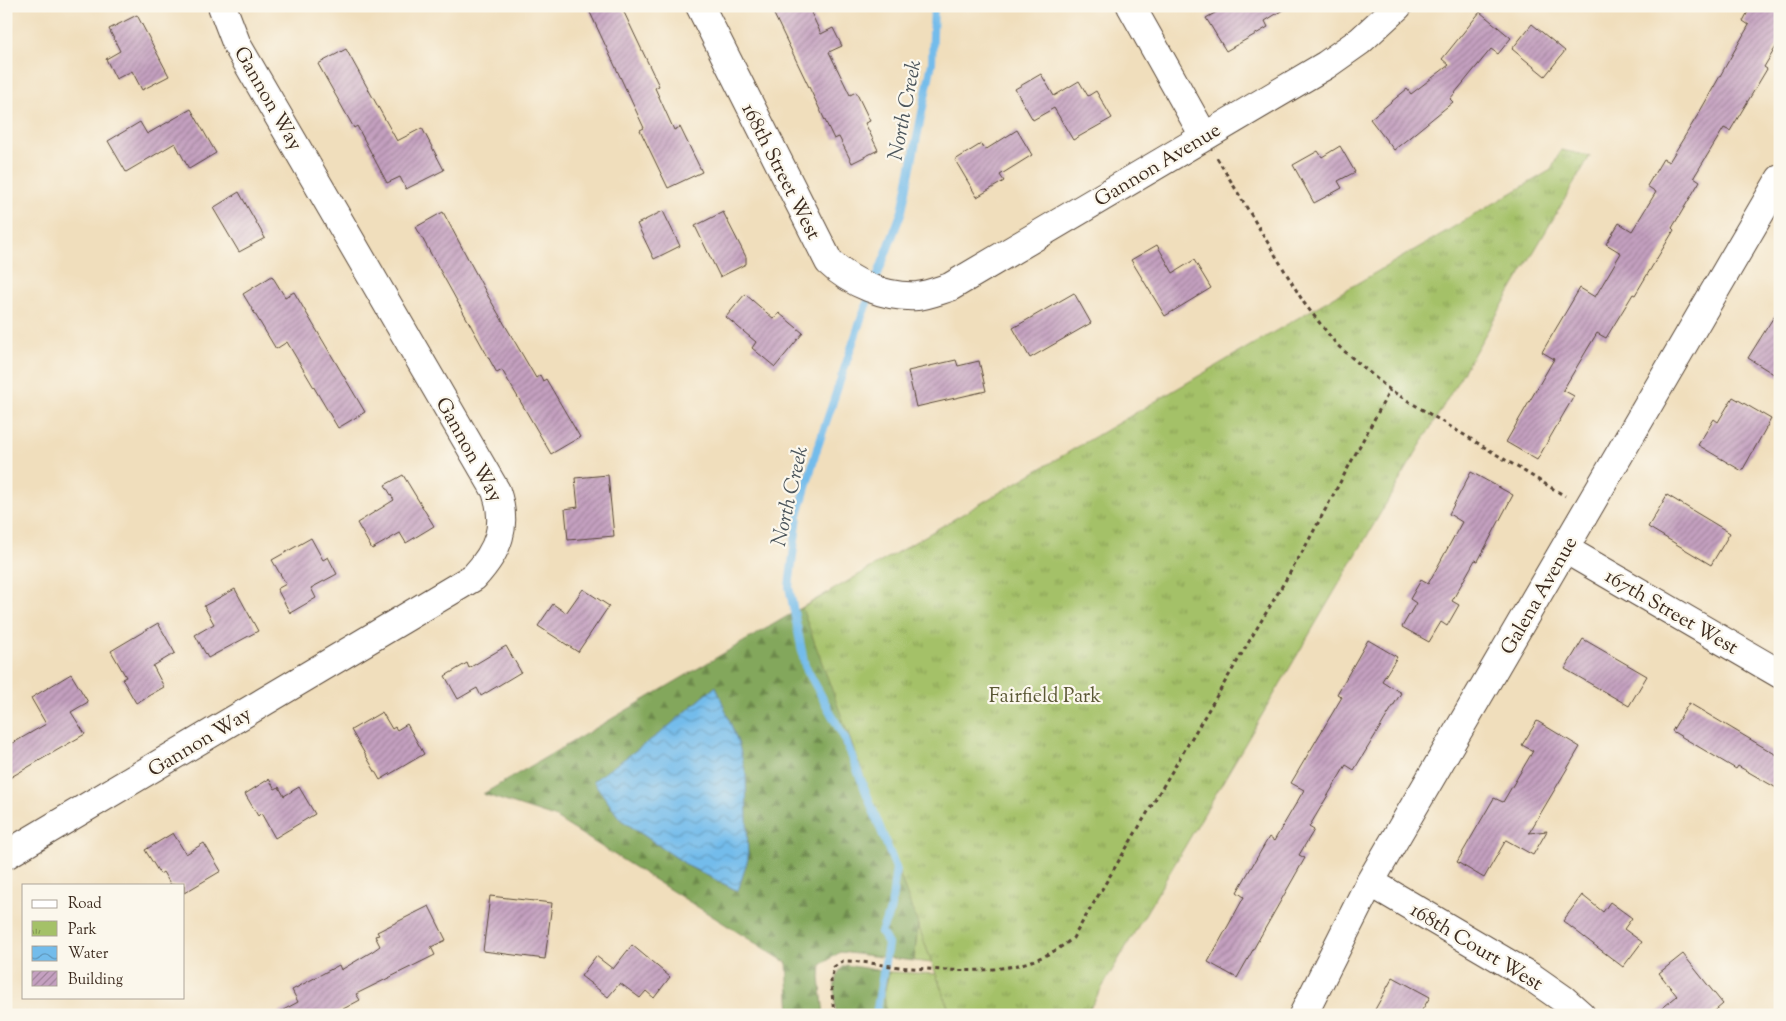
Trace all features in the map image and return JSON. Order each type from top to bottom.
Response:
[{"type":"street","name":"Gannon Way","points":[[6,855],[474,577],[488,562],[497,546],[502,509],[496,491],[237,45],[222,6]]},
{"type":"street","name":"168th Street West","points":[[700,6],[829,262],[846,277],[873,288],[903,296]]},
{"type":"street","points":[[1131,6],[1204,136]]},
{"type":"street","name":"Gannon Avenue","points":[[903,296],[919,296],[950,286],[1326,65],[1360,41],[1398,6]]},
{"type":"street","name":"Galena Avenue","points":[[1303,1015],[1370,882],[1780,179]]},
{"type":"street","name":"167th Street West","points":[[1565,549],[1780,674]]},
{"type":"street","name":"168th Court West","points":[[1370,882],[1533,978],[1563,999],[1581,1015]]},
{"type":"path","points":[[1204,136],[1304,302],[1337,344],[1390,390],[1587,510]]},
{"type":"path","points":[[834,1015],[831,981],[834,967],[843,961],[911,968],[999,970],[1031,962],[1056,952],[1073,938],[1304,549],[1390,390]]},
{"type":"green space","name":"Fairfield Park","points":[[1561,150],[1590,156],[1086,1015],[951,1015],[802,608],[1551,170]]},
{"type":"green space","points":[[827,593],[918,923],[914,961],[840,952],[821,965],[820,978],[824,1015],[790,1015],[787,963],[554,817],[483,794]],"holes":[[[715,687],[739,745],[738,891],[690,867],[620,819],[663,731]]]},
{"type":"green space","points":[[918,923],[932,963],[914,961]]},
{"type":"green space","points":[[846,965],[889,972],[884,993],[886,1015],[836,1015],[836,981],[841,969]]},
{"type":"green space","points":[[889,972],[936,974],[951,1015],[886,1015],[884,993]]},
{"type":"water","points":[[716,686],[739,745],[746,774],[748,859],[738,891],[690,867],[620,819],[593,781],[663,731]]},
{"type":"building","points":[[587,6],[621,6],[659,86],[655,88],[674,130],[680,127],[702,172],[668,188],[640,130],[644,128]]},
{"type":"building","points":[[770,6],[808,6],[821,34],[833,28],[842,46],[829,52],[850,95],[856,92],[870,121],[865,123],[878,150],[852,163],[839,137],[834,139]]},
{"type":"building","points":[[1227,6],[1289,6],[1265,21],[1268,27],[1226,51],[1206,18]]},
{"type":"building","points":[[1751,6],[1780,6],[1780,40],[1764,67],[1767,69],[1730,131],[1724,128],[1694,177],[1700,181],[1672,228],[1674,230],[1635,295],[1633,294],[1606,338],[1597,333],[1563,390],[1574,396],[1537,460],[1506,442],[1554,359],[1542,352],[1580,288],[1595,297],[1621,253],[1606,244],[1619,223],[1632,231],[1656,192],[1647,186],[1663,159],[1669,162],[1699,113],[1749,25],[1743,21]]},
{"type":"building","points":[[1480,12],[1511,38],[1498,54],[1491,49],[1450,99],[1453,102],[1394,150],[1370,119],[1407,89],[1411,94],[1449,65],[1442,59]]},
{"type":"building","points":[[137,15],[169,76],[142,90],[132,71],[116,79],[106,59],[120,51],[109,29]]},
{"type":"building","points":[[1532,24],[1565,51],[1545,76],[1512,49]]},
{"type":"building","points":[[346,49],[397,141],[422,128],[444,170],[406,189],[400,177],[387,183],[357,126],[354,128],[318,64]]},
{"type":"building","points":[[1041,74],[1054,96],[1079,81],[1088,96],[1096,91],[1112,118],[1073,140],[1054,108],[1033,120],[1015,89]]},
{"type":"building","points":[[191,109],[216,153],[189,169],[175,143],[126,172],[108,141],[140,122],[147,134]]},
{"type":"building","points":[[1017,130],[1032,155],[1000,175],[1004,181],[977,197],[955,160],[981,144],[985,150]]},
{"type":"building","points":[[1340,146],[1355,172],[1338,181],[1342,188],[1314,203],[1293,165],[1318,151],[1322,157]]},
{"type":"building","points":[[239,192],[265,238],[239,252],[213,208]]},
{"type":"building","points":[[663,211],[680,246],[654,259],[637,224]]},
{"type":"building","points":[[443,212],[488,296],[536,378],[540,375],[543,381],[546,379],[580,437],[551,454],[502,370],[497,373],[416,227]]},
{"type":"building","points":[[723,212],[746,257],[746,264],[720,277],[695,226]]},
{"type":"building","points":[[1157,245],[1173,273],[1194,260],[1211,288],[1165,316],[1131,260]]},
{"type":"building","points":[[272,276],[285,297],[294,292],[365,412],[338,428],[287,342],[276,349],[243,294]]},
{"type":"building","points":[[1074,293],[1091,323],[1030,358],[1013,328]]},
{"type":"building","points":[[745,294],[774,319],[779,313],[803,333],[775,367],[752,348],[756,342],[726,317]]},
{"type":"building","points":[[1780,307],[1780,378],[1748,358]]},
{"type":"building","points":[[956,360],[958,366],[979,361],[986,391],[916,407],[908,371]]},
{"type":"building","points":[[1733,397],[1771,419],[1742,471],[1698,445],[1714,419],[1718,422]]},
{"type":"building","points":[[1471,472],[1513,495],[1478,561],[1475,560],[1452,601],[1459,605],[1447,626],[1441,622],[1429,642],[1402,627],[1416,603],[1410,599],[1421,580],[1428,584],[1462,522],[1449,514]]},
{"type":"building","points":[[403,475],[434,526],[406,543],[400,533],[372,549],[357,523],[394,500],[385,485]]},
{"type":"building","points":[[608,475],[614,536],[568,540],[565,509],[578,507],[575,478]]},
{"type":"building","points":[[1667,495],[1730,533],[1711,565],[1648,527]]},
{"type":"building","points":[[311,538],[323,560],[328,557],[337,574],[311,588],[316,598],[290,613],[277,589],[286,584],[272,560]]},
{"type":"building","points":[[235,589],[258,631],[208,658],[195,635],[214,624],[204,606]]},
{"type":"building","points":[[583,589],[609,606],[578,652],[538,626],[553,604],[566,613]]},
{"type":"building","points":[[158,623],[175,653],[153,666],[164,687],[136,703],[122,679],[126,677],[111,651]]},
{"type":"building","points":[[1583,639],[1647,676],[1629,706],[1565,669]]},
{"type":"building","points":[[1368,640],[1397,657],[1382,681],[1401,693],[1354,770],[1346,765],[1309,827],[1314,830],[1299,855],[1305,858],[1237,978],[1208,962],[1244,897],[1237,892],[1269,837],[1274,841],[1304,790],[1291,783],[1342,697],[1337,694]]},
{"type":"building","points":[[506,646],[521,672],[481,696],[477,688],[458,699],[445,676],[467,663],[469,668]]},
{"type":"building","points":[[71,674],[88,702],[71,712],[85,734],[6,780],[6,747],[46,724],[31,698]]},
{"type":"building","points":[[1689,703],[1780,757],[1780,790],[1738,766],[1736,769],[1672,731]]},
{"type":"building","points":[[382,712],[392,729],[395,727],[397,730],[407,724],[424,754],[380,780],[351,730]]},
{"type":"building","points":[[1537,721],[1580,747],[1529,833],[1547,831],[1533,855],[1506,840],[1484,878],[1457,862],[1494,798],[1503,802],[1533,751],[1522,745]]},
{"type":"building","points":[[269,779],[275,789],[279,787],[284,796],[299,787],[315,814],[275,838],[261,813],[258,816],[245,794]]},
{"type":"building","points":[[173,833],[186,854],[204,843],[221,871],[185,892],[185,884],[170,884],[163,872],[160,874],[145,850]]},
{"type":"building","points":[[1582,895],[1603,912],[1610,902],[1632,918],[1624,929],[1642,942],[1623,967],[1563,921]]},
{"type":"building","points":[[490,896],[552,903],[545,959],[483,951]]},
{"type":"building","points":[[429,906],[446,940],[431,947],[435,955],[356,994],[360,1000],[332,1015],[274,1015],[298,1002],[292,990],[339,965],[341,970],[373,951],[380,946],[375,936],[379,935],[377,932]]},
{"type":"building","points":[[632,945],[670,977],[654,998],[646,991],[640,998],[620,983],[608,997],[581,976],[596,956],[613,969]]},
{"type":"building","points":[[1683,954],[1723,1004],[1710,1015],[1654,1015],[1677,996],[1659,973]]},
{"type":"building","points":[[1393,977],[1430,997],[1419,1015],[1372,1015]]},
{"type":"waterway","name":"North Creek","points":[[876,1015],[888,944],[881,932],[891,909],[896,868],[845,739],[805,666],[789,587],[798,516],[816,452],[861,319],[902,211],[932,63],[934,6]]}]
